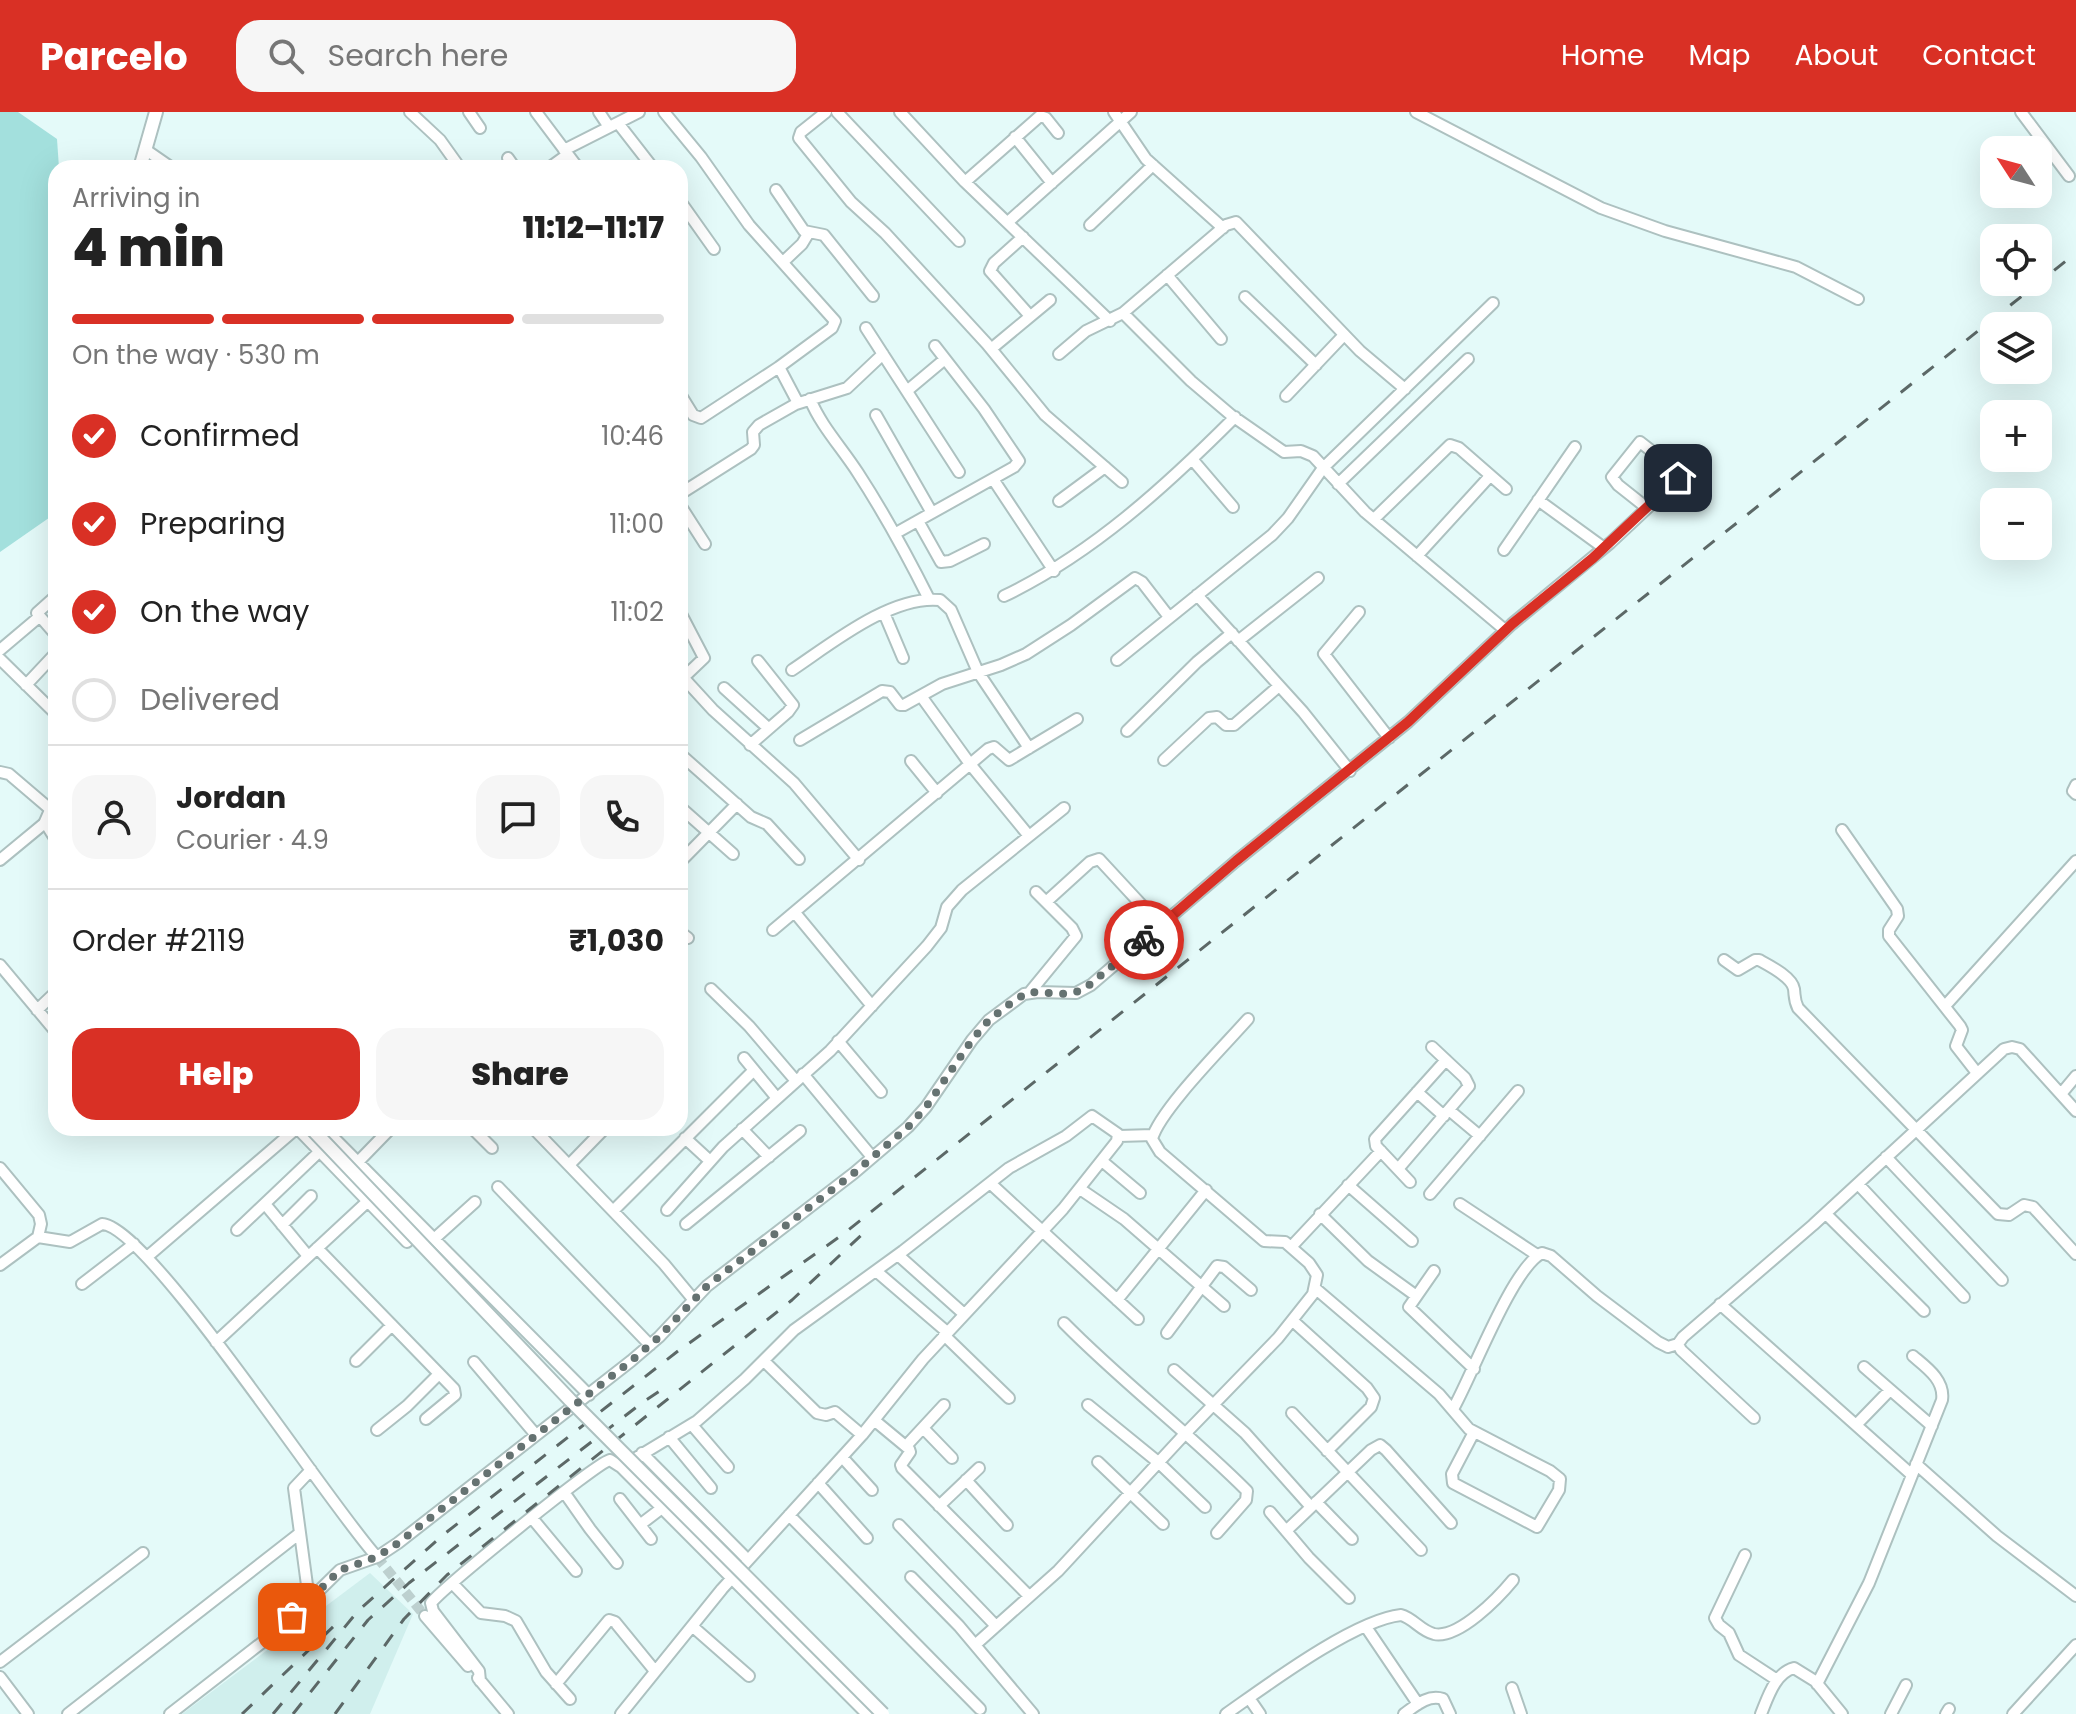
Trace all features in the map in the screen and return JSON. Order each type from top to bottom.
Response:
[{"type":"street","points":[[149,160],[156,112]]},
{"type":"street","points":[[145,160],[162,112]]},
{"type":"street","points":[[410,112],[440,140],[454,160]]},
{"type":"street","points":[[469,112],[480,128]]},
{"type":"street","points":[[536,112],[572,160]]},
{"type":"street","points":[[599,112],[646,160]]},
{"type":"street","points":[[558,160],[566,152],[639,112]]},
{"type":"street","points":[[664,112],[701,157],[749,225],[835,324],[779,367],[701,418],[693,415],[688,407]]},
{"type":"street","points":[[826,112],[801,132],[801,142],[851,202],[885,233],[991,349],[1045,415],[1122,482]]},
{"type":"street","points":[[837,112],[959,241]]},
{"type":"street","points":[[900,112],[965,182],[1110,321]]},
{"type":"street","points":[[1008,222],[1052,183],[1117,117],[1131,112]]},
{"type":"street","points":[[1416,112],[1601,208],[1665,231],[1796,267],[1858,299]]},
{"type":"street","points":[[2021,112],[2069,176]]},
{"type":"street","points":[[965,182],[1015,137],[1032,116],[1043,116],[1058,133]]},
{"type":"street","points":[[1117,117],[1140,152],[1223,228]]},
{"type":"street","points":[[1015,137],[1052,183]]},
{"type":"street","points":[[150,152],[161,160]]},
{"type":"street","points":[[1090,225],[1153,165]]},
{"type":"street","points":[[776,190],[798,224],[808,234],[824,235],[873,296]]},
{"type":"street","points":[[688,212],[714,249]]},
{"type":"street","points":[[1059,354],[1086,331],[1123,313],[1231,223],[1241,226],[1344,335],[1405,389]]},
{"type":"street","points":[[783,262],[808,234]]},
{"type":"street","points":[[1023,237],[994,263],[990,271],[1030,316]]},
{"type":"street","points":[[1167,275],[1221,339]]},
{"type":"street","points":[[1245,297],[1316,365]]},
{"type":"street","points":[[991,349],[1050,300]]},
{"type":"street","points":[[1117,660],[1281,526],[1323,468],[1493,303]]},
{"type":"street","points":[[1123,313],[1191,381],[1276,448],[1284,452],[1307,452],[1374,519],[1505,630]]},
{"type":"street","points":[[866,328],[959,472]]},
{"type":"street","points":[[1286,396],[1344,335]]},
{"type":"street","points":[[896,533],[1018,464],[1018,456],[935,346]]},
{"type":"street","points":[[688,489],[751,449],[755,428],[798,403],[847,388],[883,354]]},
{"type":"street","points":[[908,390],[945,359]]},
{"type":"street","points":[[1338,484],[1468,359]]},
{"type":"street","points":[[779,367],[798,403]]},
{"type":"street","points":[[810,399],[896,533],[929,599]]},
{"type":"street","points":[[876,415],[932,513]]},
{"type":"street","points":[[1004,596],[1054,571],[1095,542],[1192,459],[1235,417]]},
{"type":"street","points":[[1030,992],[1067,994],[1083,990],[1389,738],[1505,630],[1604,548],[1674,483],[1678,474],[1670,464],[1640,442],[1612,477],[1647,508]]},
{"type":"street","points":[[1374,519],[1450,445],[1459,448],[1506,489]]},
{"type":"street","points":[[1504,550],[1575,447]]},
{"type":"street","points":[[1192,459],[1233,507]]},
{"type":"street","points":[[1059,501],[1105,467]]},
{"type":"street","points":[[1417,556],[1490,476]]},
{"type":"street","points":[[993,479],[1054,571]]},
{"type":"street","points":[[1538,500],[1604,548]]},
{"type":"street","points":[[688,517],[705,544]]},
{"type":"street","points":[[918,521],[941,562],[950,561],[984,544]]},
{"type":"street","points":[[800,740],[882,691],[890,692],[900,705],[950,681],[1026,654],[1135,578],[1142,582],[1169,617]]},
{"type":"street","points":[[1127,731],[1197,662],[1318,578]]},
{"type":"street","points":[[1197,595],[1350,771]]},
{"type":"street","points":[[792,670],[884,613],[906,603],[940,600],[948,605],[978,672],[1029,748]]},
{"type":"street","points":[[48,603],[39,610],[39,617],[48,627]]},
{"type":"street","points":[[1359,612],[1324,654],[1389,738]]},
{"type":"street","points":[[884,613],[903,658]]},
{"type":"street","points":[[0,650],[39,617]]},
{"type":"street","points":[[688,627],[704,658],[688,671]]},
{"type":"street","points":[[0,659],[48,706]]},
{"type":"street","points":[[750,745],[793,705],[758,661]]},
{"type":"street","points":[[26,685],[48,662]]},
{"type":"street","points":[[688,682],[750,745],[794,783],[859,860]]},
{"type":"street","points":[[1164,760],[1209,718],[1217,717],[1226,725],[1234,725],[1279,686]]},
{"type":"street","points":[[724,688],[768,728]]},
{"type":"street","points":[[921,696],[970,764],[1029,836]]},
{"type":"street","points":[[773,930],[796,914],[991,747],[1009,760],[1077,719]]},
{"type":"street","points":[[688,761],[751,817],[767,824],[799,859]]},
{"type":"street","points":[[911,761],[937,793]]},
{"type":"street","points":[[0,772],[9,774],[48,808]]},
{"type":"street","points":[[2076,785],[2073,791],[2076,794]]},
{"type":"street","points":[[688,854],[737,804]]},
{"type":"street","points":[[667,1210],[742,1129],[872,1006],[935,937],[952,900],[1064,808]]},
{"type":"street","points":[[688,814],[733,854]]},
{"type":"street","points":[[0,860],[48,816]]},
{"type":"street","points":[[1842,830],[1897,909],[1898,916],[1889,930],[1889,936],[1962,1030],[1957,1050],[1977,1073]]},
{"type":"street","points":[[1046,902],[1090,862],[1099,859],[1161,926]]},
{"type":"street","points":[[1945,1006],[2076,861]]},
{"type":"street","points":[[170,1714],[282,1627],[340,1570],[377,1557],[398,1543],[589,1395],[650,1345],[693,1299],[916,1119],[979,1030],[1016,999],[1030,992],[1076,936],[1072,928],[1036,892]]},
{"type":"street","points":[[796,914],[872,1006]]},
{"type":"street","points":[[1724,960],[1738,970],[1759,960],[1788,979],[1794,987],[1798,1008],[1998,1214],[2004,1216],[2024,1205],[2033,1207],[2076,1254]]},
{"type":"street","points":[[0,965],[48,1023]]},
{"type":"street","points":[[711,989],[799,1077],[872,1157]]},
{"type":"street","points":[[37,1010],[48,1000]]},
{"type":"street","points":[[1153,1135],[1174,1104],[1248,1019]]},
{"type":"street","points":[[838,1041],[881,1092]]},
{"type":"street","points":[[1398,1169],[1469,1086],[1465,1078],[1432,1047]]},
{"type":"street","points":[[1453,1409],[1496,1317],[1537,1255],[1551,1256],[1668,1347],[1678,1344],[1826,1214],[2004,1049],[2016,1048],[2076,1111]]},
{"type":"street","points":[[744,1058],[776,1097]]},
{"type":"street","points":[[1410,1182],[1376,1146],[1375,1139],[1446,1060]]},
{"type":"street","points":[[688,1135],[754,1070]]},
{"type":"street","points":[[2061,1094],[2076,1076]]},
{"type":"street","points":[[1430,1194],[1518,1091]]},
{"type":"street","points":[[1417,1092],[1480,1136]]},
{"type":"street","points":[[621,1467],[708,1414],[787,1336],[1023,1159],[1066,1136],[1092,1116],[1119,1136]]},
{"type":"street","points":[[742,1129],[769,1157]]},
{"type":"street","points":[[686,1224],[800,1131]]},
{"type":"street","points":[[1119,1136],[1153,1135]]},
{"type":"street","points":[[975,1645],[1058,1571],[1293,1321],[1316,1289],[1315,1270],[1291,1247],[1281,1240],[1264,1241],[1157,1148],[1153,1135]]},
{"type":"street","points":[[147,1257],[288,1136]]},
{"type":"street","points":[[304,1136],[407,1242]]},
{"type":"street","points":[[319,1136],[570,1400],[883,1714]]},
{"type":"street","points":[[332,1136],[589,1395]]},
{"type":"street","points":[[358,1162],[383,1136]]},
{"type":"street","points":[[480,1136],[492,1148]]},
{"type":"street","points":[[541,1136],[664,1264],[693,1299]]},
{"type":"street","points":[[569,1165],[597,1136]]},
{"type":"street","points":[[621,1714],[732,1578],[862,1435],[946,1334],[1043,1232],[1119,1136]]},
{"type":"street","points":[[613,1211],[685,1138],[710,1161]]},
{"type":"street","points":[[1291,1247],[1381,1151]]},
{"type":"street","points":[[237,1230],[319,1152]]},
{"type":"street","points":[[1886,1157],[2002,1280]]},
{"type":"street","points":[[1102,1161],[1140,1193]]},
{"type":"street","points":[[0,1168],[39,1215],[41,1224],[38,1237],[0,1265]]},
{"type":"street","points":[[990,1183],[1138,1319]]},
{"type":"street","points":[[1858,1184],[1964,1297]]},
{"type":"street","points":[[1348,1185],[1412,1241]]},
{"type":"street","points":[[498,1187],[650,1345]]},
{"type":"street","points":[[1080,1189],[1124,1219],[1224,1306]]},
{"type":"street","points":[[1117,1300],[1206,1190]]},
{"type":"street","points":[[282,1225],[311,1196]]},
{"type":"street","points":[[216,1342],[367,1202]]},
{"type":"street","points":[[434,1239],[475,1202]]},
{"type":"street","points":[[265,1204],[282,1225],[392,1325],[456,1392],[426,1419]]},
{"type":"street","points":[[1460,1204],[1537,1255]]},
{"type":"street","points":[[1320,1214],[1368,1261],[1415,1295]]},
{"type":"street","points":[[1826,1214],[1924,1311]]},
{"type":"street","points":[[38,1237],[70,1242],[96,1226],[109,1224],[134,1244],[216,1342],[357,1536],[377,1557]]},
{"type":"street","points":[[82,1284],[134,1244]]},
{"type":"street","points":[[898,1255],[964,1314]]},
{"type":"street","points":[[1167,1333],[1213,1269],[1220,1265],[1251,1290]]},
{"type":"street","points":[[876,1271],[946,1334],[1009,1398]]},
{"type":"street","points":[[1434,1271],[1409,1303],[1410,1311],[1474,1369]]},
{"type":"street","points":[[1316,1289],[1390,1350],[1453,1409],[1463,1424],[1560,1479],[1559,1490],[1537,1527],[1453,1483],[1452,1474],[1474,1432]]},
{"type":"street","points":[[1720,1304],[1856,1425],[2076,1596]]},
{"type":"street","points":[[1293,1321],[1367,1388],[1374,1398],[1371,1407],[1327,1451]]},
{"type":"street","points":[[1064,1323],[1107,1366],[1186,1433],[1247,1491],[1246,1500],[1217,1533]]},
{"type":"street","points":[[356,1361],[392,1325]]},
{"type":"street","points":[[1678,1344],[1754,1418]]},
{"type":"street","points":[[1817,1684],[1869,1583],[1942,1400],[1941,1386],[1913,1356]]},
{"type":"street","points":[[764,1361],[817,1413],[826,1415],[835,1412],[862,1435]]},
{"type":"street","points":[[474,1362],[536,1435]]},
{"type":"street","points":[[1864,1367],[1932,1426]]},
{"type":"street","points":[[1174,1370],[1213,1403],[1352,1539]]},
{"type":"street","points":[[377,1430],[439,1374]]},
{"type":"street","points":[[1856,1425],[1890,1390]]},
{"type":"street","points":[[906,1446],[944,1405]]},
{"type":"street","points":[[1088,1405],[1158,1462],[1205,1507]]},
{"type":"street","points":[[1292,1413],[1421,1550]]},
{"type":"street","points":[[874,1420],[910,1452],[901,1465],[1029,1596]]},
{"type":"street","points":[[692,1425],[728,1467]]},
{"type":"street","points":[[923,1428],[952,1458]]},
{"type":"street","points":[[669,1437],[711,1488]]},
{"type":"street","points":[[1286,1531],[1375,1446],[1383,1447],[1451,1523]]},
{"type":"street","points":[[642,1453],[748,1560]]},
{"type":"street","points":[[842,1457],[872,1490]]},
{"type":"street","points":[[480,1681],[479,1671],[431,1606],[433,1600],[606,1460],[621,1467],[867,1714]]},
{"type":"street","points":[[1098,1462],[1163,1524]]},
{"type":"street","points":[[939,1506],[979,1468]]},
{"type":"street","points":[[309,1600],[294,1488],[311,1470]]},
{"type":"street","points":[[966,1480],[1007,1525]]},
{"type":"street","points":[[818,1483],[867,1538]]},
{"type":"street","points":[[564,1492],[617,1563]]},
{"type":"street","points":[[620,1499],[651,1539]]},
{"type":"street","points":[[641,1524],[662,1508]]},
{"type":"street","points":[[1270,1512],[1349,1598]]},
{"type":"street","points":[[789,1515],[980,1709]]},
{"type":"street","points":[[532,1518],[576,1571]]},
{"type":"street","points":[[899,1525],[996,1626]]},
{"type":"street","points":[[68,1714],[300,1533]]},
{"type":"street","points":[[0,1662],[143,1553]]},
{"type":"street","points":[[1745,1555],[1715,1618],[1729,1633],[1739,1655],[1777,1680]]},
{"type":"street","points":[[911,1577],[975,1645],[1033,1714]]},
{"type":"street","points":[[1226,1714],[1310,1658],[1366,1627],[1401,1615],[1427,1631],[1440,1634],[1458,1627],[1486,1609],[1513,1580]]},
{"type":"street","points":[[453,1584],[481,1613],[505,1616],[516,1621],[556,1684],[570,1699]]},
{"type":"street","points":[[425,1616],[508,1714]]},
{"type":"street","points":[[556,1684],[609,1620],[615,1622],[655,1671]]},
{"type":"street","points":[[692,1626],[749,1676]]},
{"type":"street","points":[[1366,1627],[1418,1704]]},
{"type":"street","points":[[2013,1714],[2075,1649]]},
{"type":"street","points":[[1761,1714],[1777,1680],[1787,1669],[1794,1668],[1817,1684],[1842,1714]]},
{"type":"street","points":[[0,1677],[28,1714]]},
{"type":"street","points":[[1891,1714],[1906,1685]]},
{"type":"street","points":[[1512,1688],[1521,1714]]},
{"type":"street","points":[[1404,1714],[1418,1704],[1440,1697],[1450,1714]]},
{"type":"street","points":[[1249,1698],[1260,1714]]},
{"type":"shaded area","points":[[0,112],[18,112],[57,139],[58,160],[48,160],[48,519],[0,552]]},
{"type":"shaded area","points":[[370,1573],[413,1614],[370,1714],[182,1714]]},
{"type":"tunnel","points":[[377,1557],[425,1616]]},
{"type":"railway","points":[[273,1714],[358,1611],[443,1535],[678,1351],[842,1235],[2076,253]]},
{"type":"railway","points":[[335,1714],[404,1619],[447,1575],[792,1300],[870,1227]]},
{"type":"railway","points":[[293,1714],[368,1620],[409,1583],[670,1384]]},
{"type":"railway","points":[[242,1714],[336,1624]]},
{"type":"way so far","points":[[292,1617],[340,1570],[377,1557],[398,1543],[589,1395],[659,1337],[707,1286],[854,1173],[908,1127],[989,1020],[1030,992],[1067,994],[1083,990],[1144,940]]},
{"type":"route","points":[[1144,940],[1408,722],[1512,624],[1593,558],[1678,478]]}]
